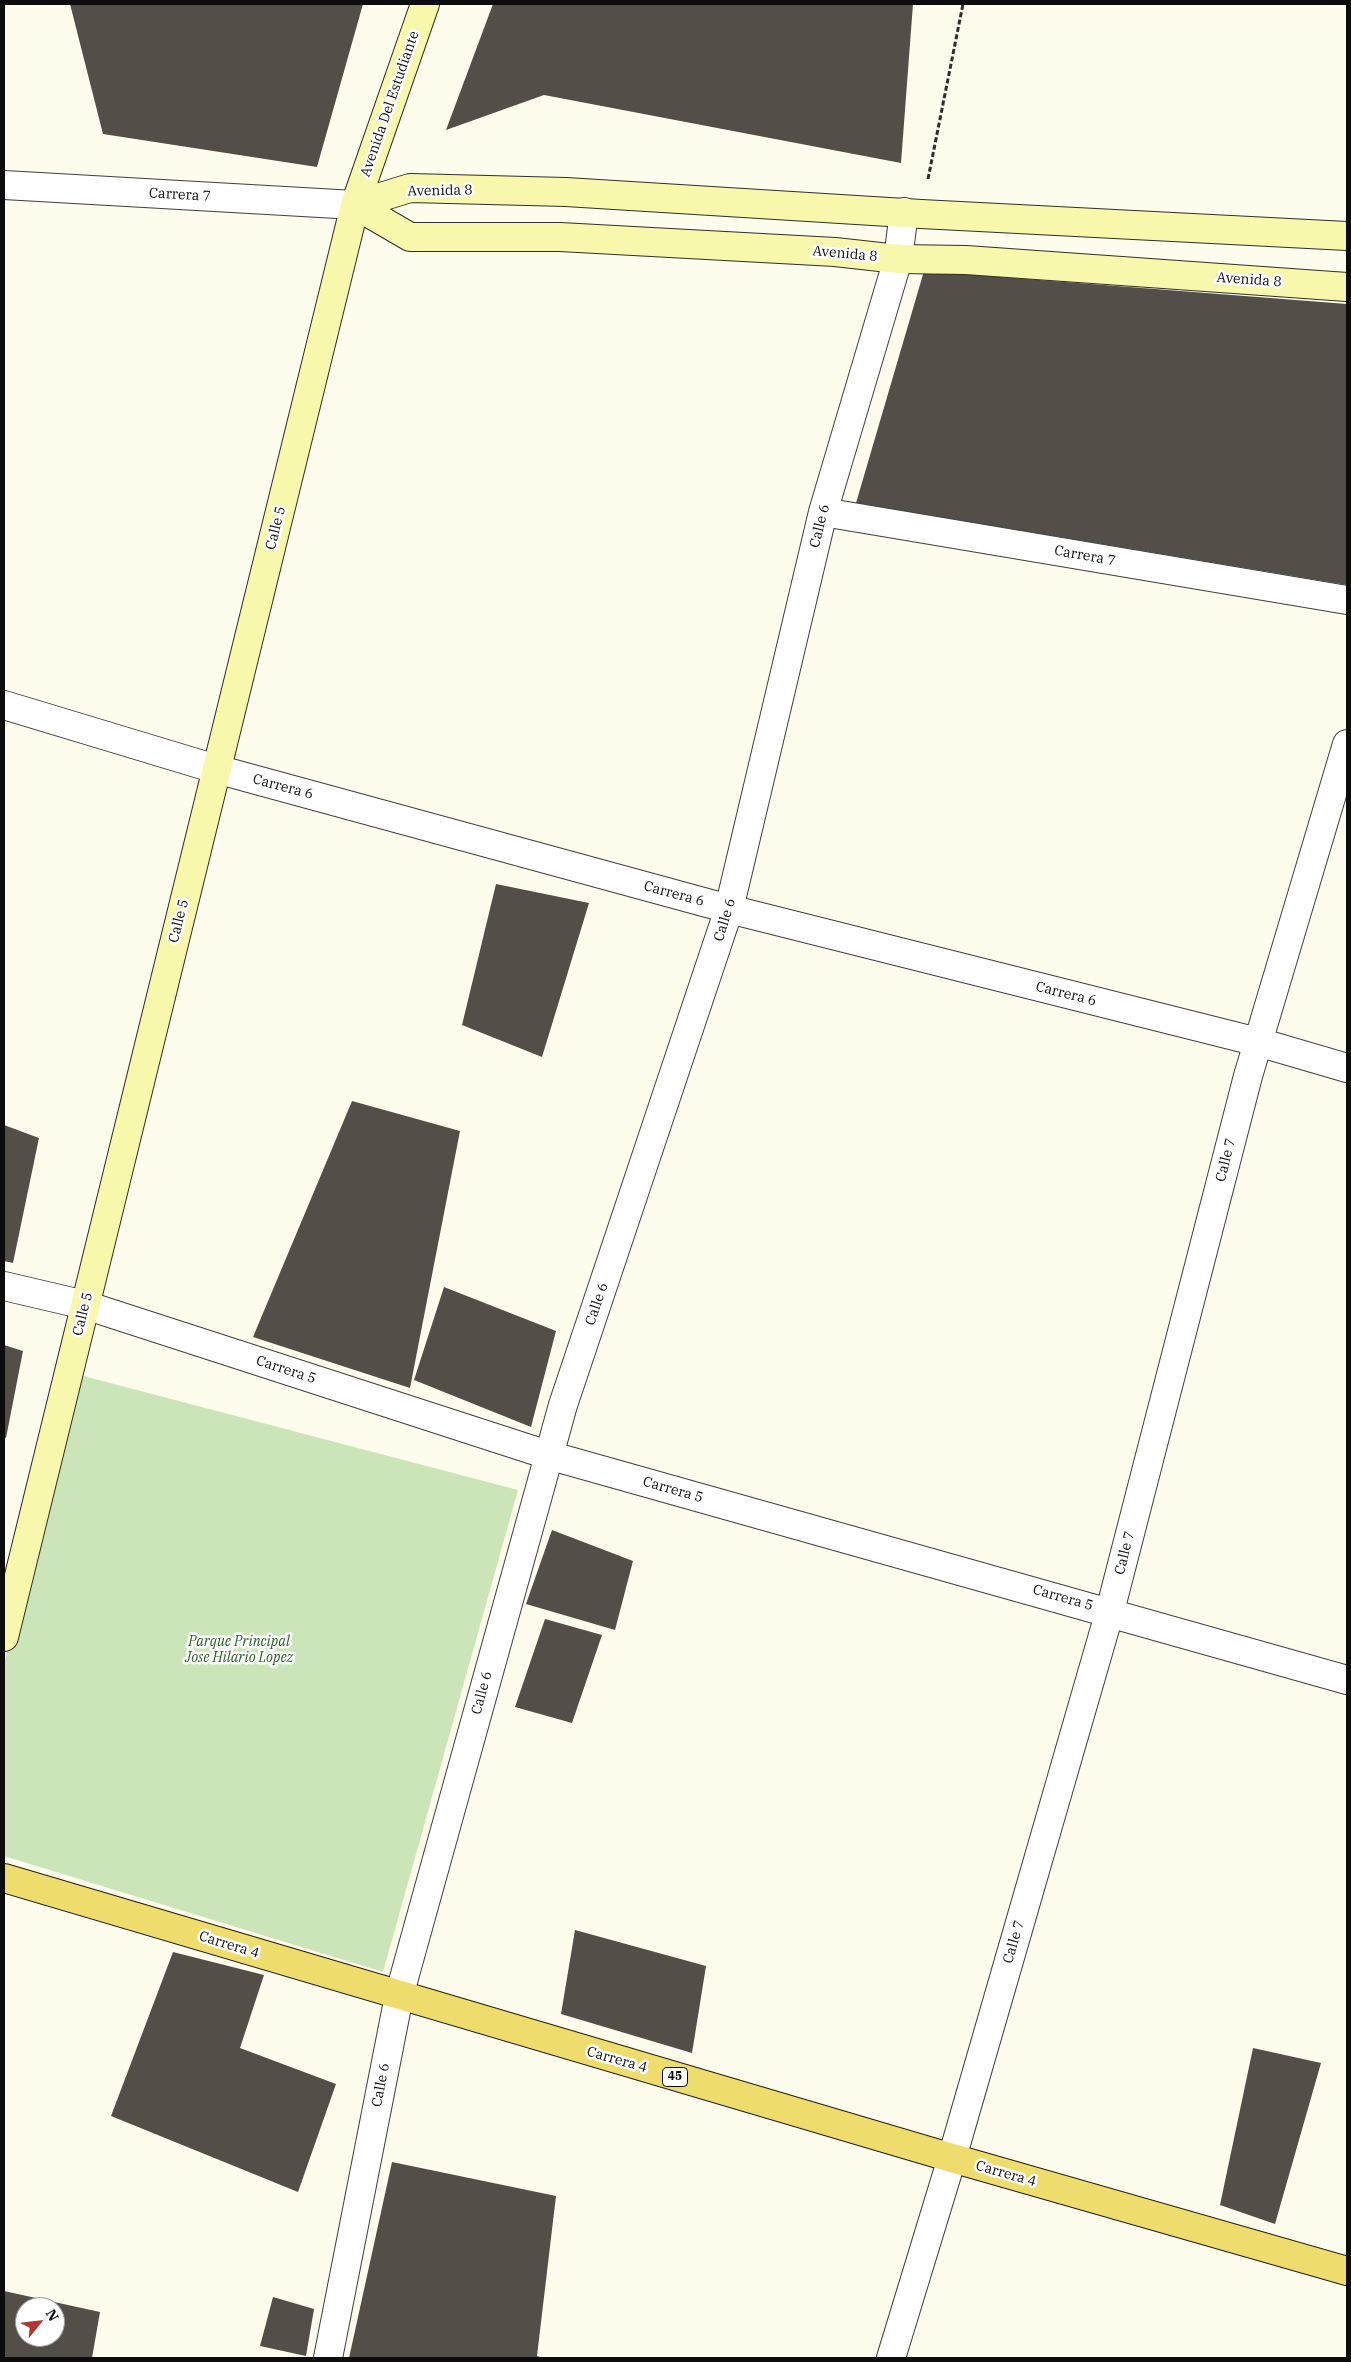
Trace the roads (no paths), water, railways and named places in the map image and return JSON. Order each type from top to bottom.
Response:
[{"type":"main road","name":"Avenida Del Estudiante","points":[[355,205],[425,4]]},
{"type":"main road","name":"Avenida 8","points":[[355,205],[410,188],[566,192],[912,213],[1347,236]]},
{"type":"main road","name":"Avenida 8","points":[[355,205],[410,236],[560,237],[835,252],[898,259],[966,260],[1347,287]]},
{"type":"main road","name":"Calle 5","points":[[4,1637],[355,205]]},
{"type":"main road","name":"Carrera 4","points":[[4,1878],[952,2158],[1347,2271]]},
{"type":"street","name":"Carrera 7","points":[[4,185],[355,205]]},
{"type":"street","name":"Calle 6","points":[[328,2358],[399,1996],[548,1455],[729,909],[823,512],[912,213]]},
{"type":"street","name":"Carrera 7","points":[[823,512],[1347,600]]},
{"type":"street","name":"Carrera 6","points":[[4,705],[216,769],[729,909],[1258,1042],[1347,1068]]},
{"type":"street","name":"Calle 7","points":[[891,2358],[952,2158],[1110,1611],[1258,1042],[1347,744]]},
{"type":"street","name":"Carrera 5","points":[[4,1286],[85,1304],[548,1455],[1110,1611],[1347,1680]]},
{"type":"park label","name":"Parque Principal Jose Hilario Lopez","points":[[239,1650]]}]
